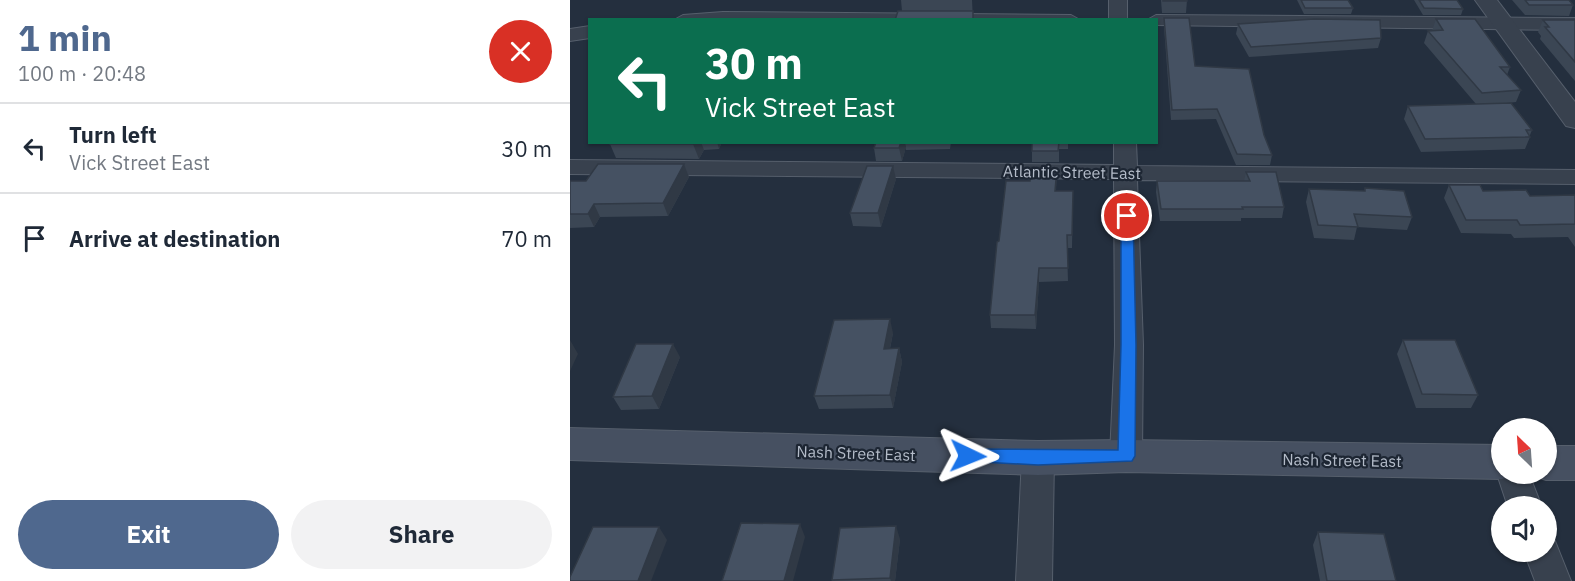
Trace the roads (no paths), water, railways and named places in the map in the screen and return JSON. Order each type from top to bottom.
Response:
[{"type":"main road","name":"Nash Street East","points":[[570,444],[1038,458],[1126,456],[1491,462]]},
{"type":"main road","points":[[1557,463],[1575,463]]},
{"type":"street","points":[[1118,0],[1118,18]]},
{"type":"street","points":[[1486,0],[1575,120]]},
{"type":"street","points":[[717,18],[846,18]]},
{"type":"street","points":[[1158,20],[1575,24]]},
{"type":"street","points":[[570,35],[588,32]]},
{"type":"street","points":[[1125,144],[1129,345],[1126,456]]},
{"type":"street","name":"Atlantic Street East","points":[[570,167],[1575,177]]},
{"type":"street","points":[[1034,581],[1038,458]]},
{"type":"street","points":[[1546,562],[1553,581]]}]
